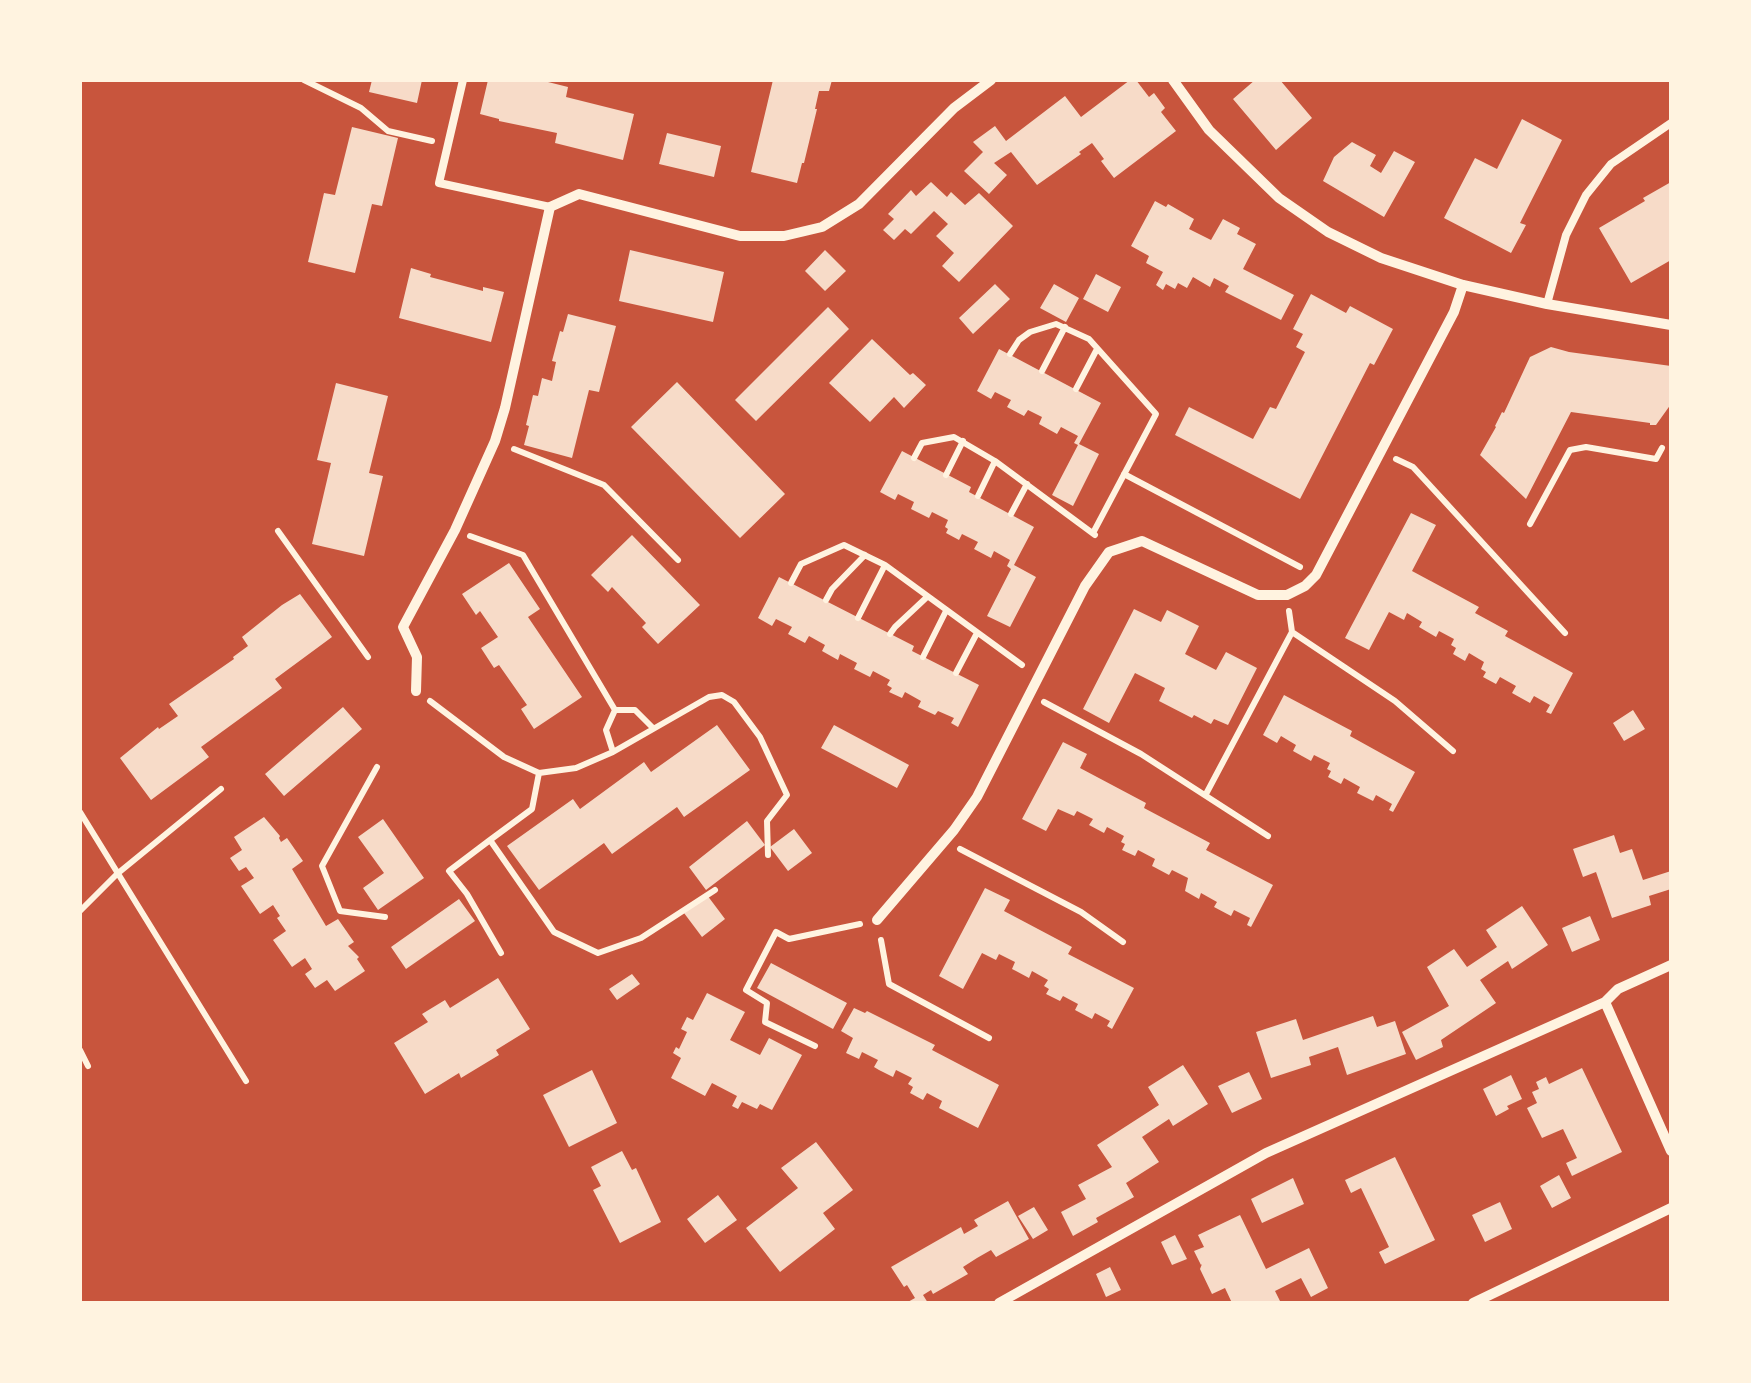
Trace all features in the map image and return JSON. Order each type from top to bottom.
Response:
[{"type":"street","points":[[416,691],[417,656],[403,627],[455,530],[494,441],[550,208],[579,194],[740,236],[784,236],[822,227],[859,204],[954,108],[991,80]]},
{"type":"street","points":[[1173,80],[1209,130],[1278,198],[1328,232],[1381,258],[1463,284],[1671,326]]},
{"type":"street","points":[[877,920],[978,797],[1084,586],[1109,552],[1142,541],[1258,595],[1286,595],[1305,586],[1316,575],[1454,312],[1463,284]]},
{"type":"street","points":[[999,1303],[1266,1153],[1605,1002],[1618,989],[1671,966]]},
{"type":"street","points":[[1605,1002],[1671,1150]]},
{"type":"street","points":[[1473,1303],[1671,1208]]},
{"type":"lane","points":[[463,80],[439,183],[550,208]]},
{"type":"lane","points":[[1547,304],[1566,234],[1586,195],[1611,164],[1671,123]]},
{"type":"path","points":[[304,80],[361,108],[388,131],[448,145]]},
{"type":"path","points":[[1010,354],[1018,340],[1030,332],[1056,324],[1089,339],[1156,414],[1093,533]]},
{"type":"path","points":[[1042,372],[1065,328]]},
{"type":"path","points":[[1076,390],[1098,349]]},
{"type":"path","points":[[914,458],[922,444],[954,437],[1027,484],[1093,533],[1109,552]]},
{"type":"path","points":[[494,441],[604,485],[678,560]]},
{"type":"path","points":[[946,475],[962,441]]},
{"type":"path","points":[[1530,524],[1570,450],[1586,448],[1656,459],[1662,448]]},
{"type":"path","points":[[1382,452],[1413,467],[1565,634]]},
{"type":"path","points":[[978,496],[995,461]]},
{"type":"path","points":[[1124,474],[1316,575]]},
{"type":"path","points":[[1011,514],[1027,484]]},
{"type":"path","points":[[455,530],[522,555],[615,710]]},
{"type":"path","points":[[278,531],[368,657]]},
{"type":"path","points":[[792,583],[802,564],[844,545],[885,565],[1039,677]]},
{"type":"path","points":[[826,600],[865,556]]},
{"type":"path","points":[[858,618],[885,565]]},
{"type":"path","points":[[1206,794],[1292,632],[1286,595]]},
{"type":"path","points":[[890,634],[927,597]]},
{"type":"path","points":[[923,656],[946,611]]},
{"type":"path","points":[[1292,632],[1395,701],[1453,751]]},
{"type":"path","points":[[956,674],[977,633]]},
{"type":"path","points":[[416,691],[504,757],[539,773],[576,768],[613,752],[709,697],[722,695],[734,702],[760,738],[787,795],[768,820],[768,856]]},
{"type":"path","points":[[1030,694],[1141,754],[1268,836]]},
{"type":"path","points":[[615,710],[635,710],[653,728]]},
{"type":"path","points":[[613,752],[606,730],[615,710]]},
{"type":"path","points":[[377,768],[322,866],[340,911],[385,916]]},
{"type":"path","points":[[501,953],[449,871],[532,809],[539,773]]},
{"type":"path","points":[[80,911],[117,874],[221,789]]},
{"type":"path","points":[[80,812],[246,1081]]},
{"type":"path","points":[[490,840],[554,932],[598,953],[641,938],[714,890]]},
{"type":"path","points":[[944,841],[1081,912],[1123,942]]},
{"type":"path","points":[[814,1046],[765,1022],[766,1003],[746,990],[776,932],[788,939],[877,920],[889,984],[990,1038]]},
{"type":"path","points":[[80,1050],[88,1066]]},
{"type":"building","points":[[372,80],[422,80],[417,103],[369,92]]},
{"type":"building","points":[[488,80],[540,80],[568,87],[566,97],[634,114],[623,160],[555,143],[557,133],[480,114]]},
{"type":"building","points":[[773,80],[832,80],[829,91],[819,91],[797,183],[751,172]]},
{"type":"building","points":[[1130,80],[1136,80],[1149,97],[1154,93],[1165,108],[1161,112],[1176,131],[1114,178],[1092,143],[1037,185],[1011,152],[994,163],[1007,175],[989,194],[964,171],[983,152],[973,142],[995,126],[1006,141],[1065,96],[1081,117]]},
{"type":"building","points":[[1255,80],[1280,80],[1312,118],[1276,150],[1233,99]]},
{"type":"building","points":[[1522,119],[1562,140],[1520,223],[1526,225],[1511,253],[1444,218],[1475,158],[1497,169]]},
{"type":"building","points":[[352,127],[398,138],[382,206],[372,204],[355,273],[308,262],[324,193],[335,195]]},
{"type":"building","points":[[667,133],[721,146],[714,177],[659,164]]},
{"type":"building","points":[[1352,142],[1376,155],[1370,166],[1381,173],[1394,151],[1415,162],[1384,217],[1323,181],[1334,157]]},
{"type":"building","points":[[931,182],[947,197],[951,192],[965,205],[979,193],[1013,226],[959,282],[942,266],[954,253],[936,236],[948,224],[934,211],[911,234],[905,229],[894,240],[883,230],[894,219],[888,214],[911,190],[916,196]]},
{"type":"building","points":[[1671,182],[1671,260],[1631,283],[1599,228]]},
{"type":"building","points":[[1155,201],[1194,219],[1189,229],[1211,240],[1223,219],[1240,228],[1237,234],[1256,244],[1243,269],[1294,295],[1281,320],[1225,292],[1229,286],[1214,278],[1210,287],[1193,277],[1187,288],[1178,283],[1175,289],[1166,284],[1163,290],[1156,285],[1163,272],[1146,263],[1149,256],[1131,246]]},
{"type":"building","points":[[630,250],[724,272],[713,322],[619,301]]},
{"type":"building","points":[[825,250],[846,271],[825,291],[805,271]]},
{"type":"building","points":[[411,268],[483,291],[483,287],[504,292],[491,342],[399,318]]},
{"type":"building","points":[[1096,274],[1121,287],[1108,312],[1083,299]]},
{"type":"building","points":[[995,284],[1010,299],[973,334],[959,318]]},
{"type":"building","points":[[1054,284],[1079,298],[1066,322],[1040,308]]},
{"type":"building","points":[[1311,294],[1346,313],[1350,306],[1393,329],[1374,365],[1370,363],[1300,499],[1175,435],[1189,407],[1253,439],[1270,407],[1276,409],[1305,352],[1296,347],[1303,334],[1293,329]]},
{"type":"building","points":[[828,307],[849,329],[756,421],[735,400]]},
{"type":"building","points":[[568,314],[616,326],[599,392],[589,390],[572,458],[524,445],[533,395],[538,396],[542,378],[552,381],[556,362],[552,361]]},
{"type":"building","points":[[872,339],[926,385],[904,408],[894,397],[870,422],[829,383]]},
{"type":"building","points":[[1551,347],[1671,366],[1671,404],[1656,425],[1571,412],[1526,499],[1480,455],[1530,357]]},
{"type":"building","points":[[999,349],[1101,403],[1079,444],[1099,454],[1073,506],[1052,495],[1078,445],[1074,443],[1078,436],[1061,427],[1057,434],[1039,424],[1042,417],[1028,410],[1024,416],[1007,407],[1011,400],[995,392],[991,399],[977,391]]},
{"type":"building","points":[[677,382],[785,494],[740,538],[631,427]]},
{"type":"building","points":[[336,383],[388,396],[369,473],[383,476],[364,556],[312,544],[331,463],[317,460]]},
{"type":"building","points":[[902,451],[971,487],[969,492],[1034,527],[1014,565],[1036,577],[1010,627],[987,616],[1011,569],[1007,566],[1010,560],[994,551],[991,558],[974,549],[978,542],[962,534],[959,540],[946,533],[948,520],[932,512],[929,518],[911,509],[914,502],[898,494],[895,500],[880,492]]},
{"type":"building","points":[[1411,513],[1436,525],[1412,571],[1479,607],[1475,613],[1508,631],[1505,636],[1573,673],[1551,714],[1546,712],[1550,705],[1534,696],[1530,703],[1512,693],[1516,686],[1500,677],[1496,684],[1483,677],[1484,662],[1469,653],[1465,661],[1453,654],[1454,639],[1439,631],[1436,637],[1419,627],[1422,622],[1407,613],[1404,620],[1389,612],[1369,650],[1345,638]]},
{"type":"building","points":[[632,535],[700,605],[658,644],[642,627],[646,623],[612,587],[608,592],[591,575]]},
{"type":"building","points":[[509,563],[540,609],[528,617],[582,697],[534,729],[521,709],[527,705],[499,665],[494,668],[481,648],[498,637],[462,594]]},
{"type":"building","points":[[779,577],[914,646],[912,651],[979,685],[958,727],[951,723],[954,718],[918,707],[921,701],[905,692],[902,698],[889,692],[890,680],[873,671],[870,677],[854,669],[857,663],[840,654],[838,660],[822,651],[825,645],[809,636],[805,643],[788,634],[792,627],[776,619],[772,626],[758,618]]},
{"type":"building","points":[[300,594],[332,637],[275,679],[282,688],[201,747],[209,757],[151,800],[120,758],[178,716],[169,704],[234,659],[248,646],[242,637]]},
{"type":"building","points":[[1134,609],[1161,622],[1167,610],[1199,626],[1185,654],[1216,670],[1226,652],[1257,668],[1228,725],[1214,719],[1211,724],[1194,715],[1192,718],[1159,701],[1165,688],[1135,673],[1109,723],[1083,709]]},
{"type":"building","points":[[1284,695],[1352,731],[1350,736],[1415,772],[1393,812],[1389,810],[1392,804],[1376,795],[1373,801],[1357,793],[1360,787],[1344,778],[1341,784],[1328,777],[1330,763],[1314,755],[1311,761],[1293,751],[1296,745],[1281,736],[1277,743],[1263,735]]},
{"type":"building","points":[[343,707],[362,729],[284,796],[265,774]]},
{"type":"building","points":[[1633,710],[1645,729],[1624,741],[1613,723]]},
{"type":"building","points":[[717,725],[750,770],[684,817],[677,807],[612,854],[604,843],[539,890],[507,846],[573,799],[580,809],[644,762],[651,772]]},
{"type":"building","points":[[834,725],[909,765],[897,788],[821,748]]},
{"type":"building","points":[[1063,742],[1087,754],[1080,768],[1210,843],[1206,850],[1273,885],[1251,927],[1247,925],[1250,918],[1234,910],[1231,916],[1214,907],[1217,902],[1201,893],[1199,899],[1185,891],[1188,878],[1172,870],[1169,875],[1152,866],[1155,859],[1138,850],[1135,856],[1122,850],[1124,836],[1107,827],[1104,833],[1089,825],[1093,819],[1077,811],[1074,816],[1058,809],[1046,831],[1022,819]]},
{"type":"building","points":[[264,817],[281,842],[287,838],[303,861],[292,869],[326,926],[338,919],[354,942],[348,946],[365,971],[335,991],[327,980],[315,988],[305,974],[312,969],[305,958],[292,967],[273,940],[286,931],[277,918],[280,916],[273,905],[260,914],[241,886],[254,878],[246,867],[239,871],[230,858],[242,850],[234,837]]},
{"type":"building","points":[[383,819],[424,878],[378,910],[363,888],[384,873],[358,837]]},
{"type":"building","points":[[747,821],[765,845],[706,890],[689,867]]},
{"type":"building","points":[[794,829],[812,853],[788,871],[770,847]]},
{"type":"building","points":[[1614,835],[1620,853],[1632,849],[1643,880],[1671,871],[1671,889],[1649,896],[1651,905],[1612,918],[1596,872],[1583,877],[1573,849]]},
{"type":"building","points":[[985,888],[1010,900],[1004,911],[1072,947],[1068,954],[1134,988],[1112,1029],[1107,1026],[1110,1021],[1095,1013],[1092,1019],[1075,1010],[1078,1004],[1063,996],[1060,1001],[1046,994],[1049,989],[1044,986],[1048,980],[1032,971],[1029,978],[1012,969],[1015,962],[999,954],[996,960],[982,953],[963,989],[939,976]]},
{"type":"building","points":[[707,895],[725,919],[702,937],[684,913]]},
{"type":"building","points":[[459,899],[475,921],[406,969],[391,947]]},
{"type":"building","points":[[1522,906],[1548,945],[1512,969],[1508,961],[1480,980],[1496,1003],[1441,1040],[1443,1047],[1416,1060],[1402,1032],[1449,1006],[1427,967],[1454,949],[1467,967],[1497,947],[1486,930]]},
{"type":"building","points":[[1590,916],[1600,940],[1572,952],[1562,928]]},
{"type":"building","points":[[771,963],[847,1003],[833,1029],[757,988]]},
{"type":"building","points":[[632,974],[640,984],[617,1000],[609,989]]},
{"type":"building","points":[[498,978],[530,1029],[496,1050],[499,1055],[425,1094],[394,1043],[428,1022],[422,1014],[445,1000],[450,1008]]},
{"type":"building","points":[[707,993],[745,1012],[730,1040],[760,1055],[769,1038],[802,1055],[772,1110],[742,1102],[738,1109],[732,1106],[737,1096],[712,1083],[705,1096],[671,1078],[681,1058],[673,1053],[687,1032],[681,1029],[687,1017],[693,1020]]},
{"type":"building","points":[[854,1008],[935,1045],[932,1050],[999,1085],[978,1128],[939,1108],[942,1101],[927,1093],[923,1100],[910,1093],[913,1087],[908,1084],[912,1078],[896,1070],[893,1077],[879,1070],[874,1067],[878,1060],[862,1052],[859,1059],[846,1053],[853,1038],[841,1031]]},
{"type":"building","points":[[1373,1016],[1377,1027],[1395,1021],[1406,1054],[1347,1075],[1338,1047],[1309,1057],[1311,1065],[1271,1078],[1256,1032],[1296,1019],[1303,1040]]},
{"type":"building","points":[[1183,1065],[1208,1104],[1173,1126],[1169,1119],[1142,1137],[1159,1162],[1126,1183],[1134,1197],[1073,1236],[1061,1212],[1086,1199],[1078,1185],[1112,1167],[1097,1145],[1159,1105],[1148,1087]]},
{"type":"building","points":[[1582,1068],[1622,1152],[1572,1176],[1566,1163],[1577,1158],[1563,1129],[1542,1138],[1527,1108],[1537,1103],[1532,1092],[1539,1089],[1536,1082],[1546,1077],[1549,1084]]},
{"type":"building","points":[[592,1070],[617,1123],[569,1147],[543,1095]]},
{"type":"building","points":[[1249,1072],[1262,1099],[1232,1113],[1218,1086]]},
{"type":"building","points":[[1511,1075],[1522,1099],[1496,1116],[1483,1089]]},
{"type":"building","points":[[816,1142],[853,1190],[823,1213],[835,1229],[780,1272],[746,1228],[798,1188],[781,1168]]},
{"type":"building","points":[[622,1151],[632,1170],[636,1168],[661,1222],[620,1243],[593,1190],[601,1186],[591,1167]]},
{"type":"building","points":[[1395,1157],[1435,1240],[1385,1264],[1379,1252],[1389,1247],[1361,1188],[1351,1193],[1345,1180]]},
{"type":"building","points":[[1559,1175],[1571,1198],[1552,1208],[1540,1186]]},
{"type":"building","points":[[1293,1178],[1304,1204],[1262,1223],[1251,1199]]},
{"type":"building","points":[[718,1195],[737,1220],[705,1243],[687,1219]]},
{"type":"building","points":[[1008,1201],[1029,1239],[996,1257],[991,1250],[977,1258],[963,1267],[968,1274],[933,1294],[931,1290],[923,1295],[928,1303],[906,1303],[915,1298],[891,1267],[961,1227],[964,1234],[978,1226],[974,1220]]},
{"type":"building","points":[[1500,1202],[1512,1229],[1485,1242],[1472,1215]]},
{"type":"building","points":[[1034,1207],[1048,1230],[1033,1239],[1018,1216]]},
{"type":"building","points":[[1240,1215],[1266,1269],[1309,1248],[1328,1288],[1311,1297],[1301,1278],[1275,1291],[1281,1303],[1232,1303],[1225,1288],[1212,1294],[1194,1251],[1204,1247],[1198,1235]]},
{"type":"building","points":[[1175,1235],[1187,1259],[1172,1265],[1161,1242]]},
{"type":"building","points":[[1110,1267],[1121,1290],[1106,1297],[1096,1274]]}]
